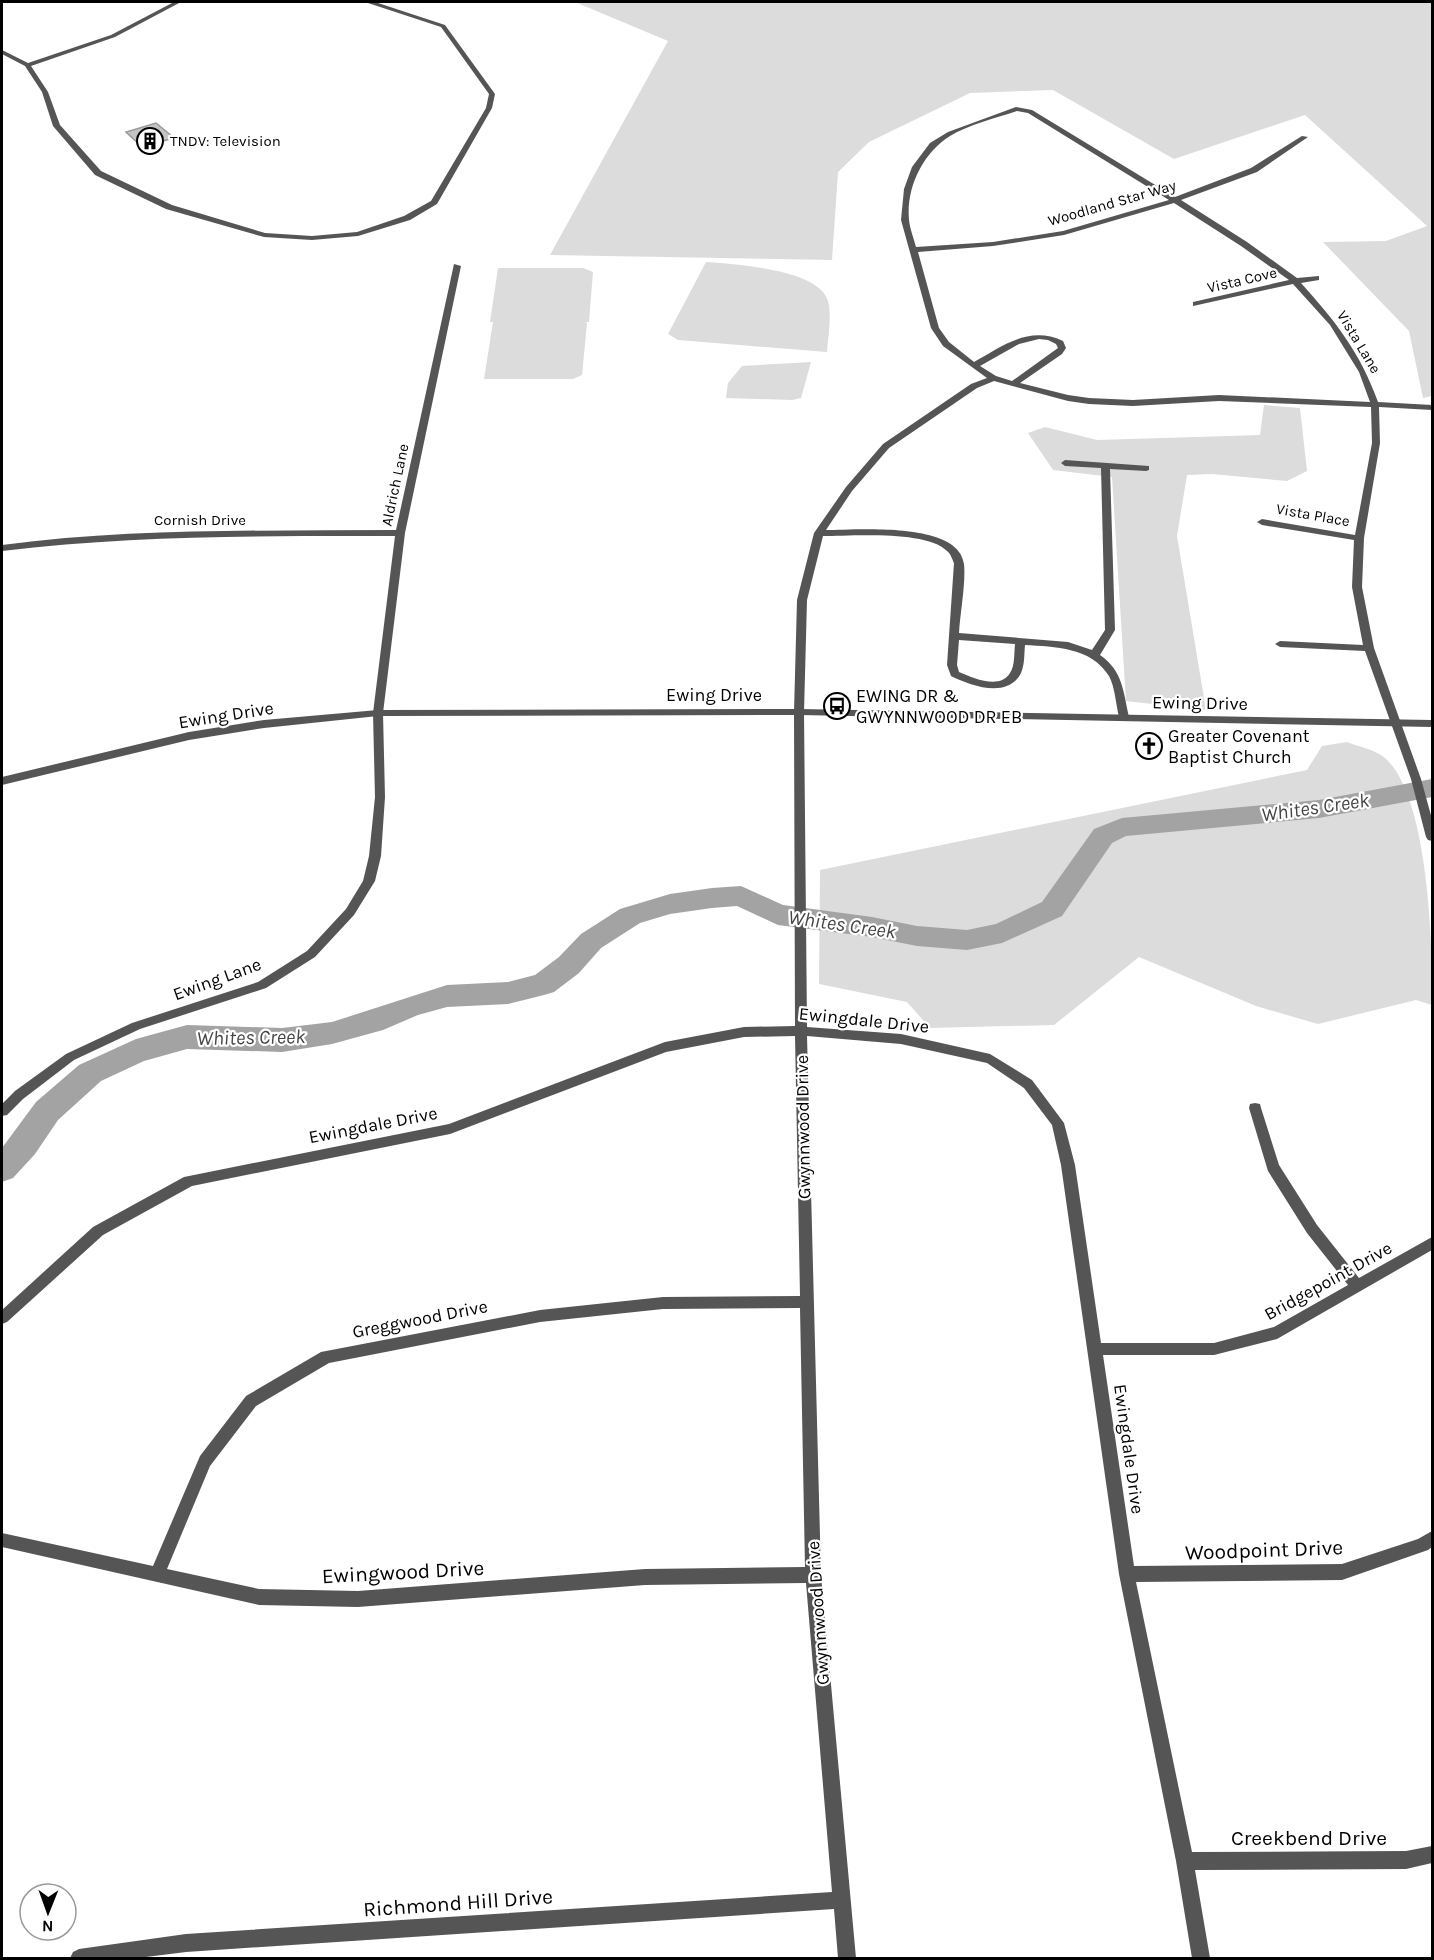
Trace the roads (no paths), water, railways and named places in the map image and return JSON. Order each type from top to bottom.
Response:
[{"type":"street","points":[[27,65],[113,36],[178,2]]},
{"type":"street","points":[[2,52],[27,65],[45,92],[57,126],[98,173],[170,207],[264,235],[312,238],[358,234],[407,218],[434,202],[489,108],[492,94],[442,26],[370,2]]},
{"type":"street","name":"Vista Lane","points":[[913,250],[905,220],[908,189],[916,167],[933,145],[950,133],[1016,109],[1030,111],[1175,200],[1244,244],[1295,281],[1333,324],[1363,372],[1375,405],[1376,443],[1359,538],[1357,587],[1369,648],[1416,779],[1432,837]]},
{"type":"street","name":"Woodland Star Way","points":[[913,250],[1023,241],[1064,233],[1175,200],[1254,170],[1304,137]]},
{"type":"street","points":[[913,250],[935,328],[946,344],[993,378],[1068,398],[1133,403],[1219,398],[1432,407]]},
{"type":"street","name":"Aldrich Lane","points":[[378,713],[400,533],[457,266]]},
{"type":"street","name":"Vista Cove","points":[[1196,304],[1317,278]]},
{"type":"street","points":[[974,366],[1023,339],[1034,337],[1054,339],[1060,343],[1062,348],[1059,352],[1013,384]]},
{"type":"street","name":"Gwynnwood Drive","points":[[847,1959],[813,1575],[801,1031],[799,712],[802,600],[819,533],[849,489],[886,446],[974,386],[993,378]]},
{"type":"street","points":[[1065,463],[1146,468]]},
{"type":"street","points":[[1094,656],[1110,630],[1105,466]]},
{"type":"street","name":"Vista Place","points":[[1262,522],[1359,538]]},
{"type":"street","name":"Cornish Drive","points":[[2,548],[60,540],[144,536],[400,533]]},
{"type":"street","points":[[819,533],[908,534],[942,542],[952,548],[959,563],[952,665],[955,674],[965,680],[987,684],[1009,681],[1016,675],[1020,643]]},
{"type":"street","points":[[954,636],[1068,645],[1094,656],[1104,663],[1115,677],[1124,717]]},
{"type":"street","points":[[1280,644],[1369,648]]},
{"type":"street","name":"Ewing Drive","points":[[2,781],[189,736],[264,724],[378,713],[799,712],[1432,724]]},
{"type":"street","name":"Ewing Lane","points":[[2,1111],[19,1095],[70,1057],[136,1026],[262,985],[311,954],[350,912],[369,881],[375,856],[380,797],[378,713]]},
{"type":"street","name":"Ewingdale Drive","points":[[2,1318],[98,1231],[189,1181],[450,1129],[665,1047],[744,1032],[801,1031],[901,1039],[990,1059],[1028,1084],[1058,1123],[1068,1165],[1127,1574],[1185,1861],[1201,1959]]},
{"type":"street","points":[[1255,1108],[1273,1167],[1312,1229],[1358,1286]]},
{"type":"street","name":"Bridgepoint Drive","points":[[1095,1349],[1214,1348],[1277,1333],[1432,1243]]},
{"type":"street","name":"Greggwood Drive","points":[[157,1575],[205,1461],[250,1401],[326,1357],[540,1316],[663,1303],[807,1302]]},
{"type":"street","name":"Woodpoint Drive","points":[[1127,1574],[1342,1572],[1423,1545],[1432,1538]]},
{"type":"street","name":"Ewingwood Drive","points":[[2,1540],[259,1597],[358,1599],[645,1577],[813,1575]]},
{"type":"street","name":"Creekbend Drive","points":[[1185,1861],[1406,1860],[1432,1855]]},
{"type":"street","name":"Richmond Hill Drive","points":[[79,1959],[186,1943],[841,1900]]},
{"type":"waterway","name":"Whites Creek","points":[[2,1169],[24,1145],[47,1111],[90,1073],[136,1051],[187,1037],[282,1040],[332,1033],[373,1022],[411,1006],[447,996],[508,993],[544,984],[569,965],[591,941],[630,916],[670,904],[741,896],[778,915],[872,927],[917,936],[967,940],[1002,933],[1052,909],[1103,836],[1122,827],[1319,809],[1432,788]]},
{"type":"place","name":"TNDV: Television","points":[[150,141]]},
{"type":"place","name":"EWING DR & GWYNNWOOD DR EB","points":[[837,706]]},
{"type":"place","name":"Greater Covenant Baptist Church","points":[[1149,746]]}]
